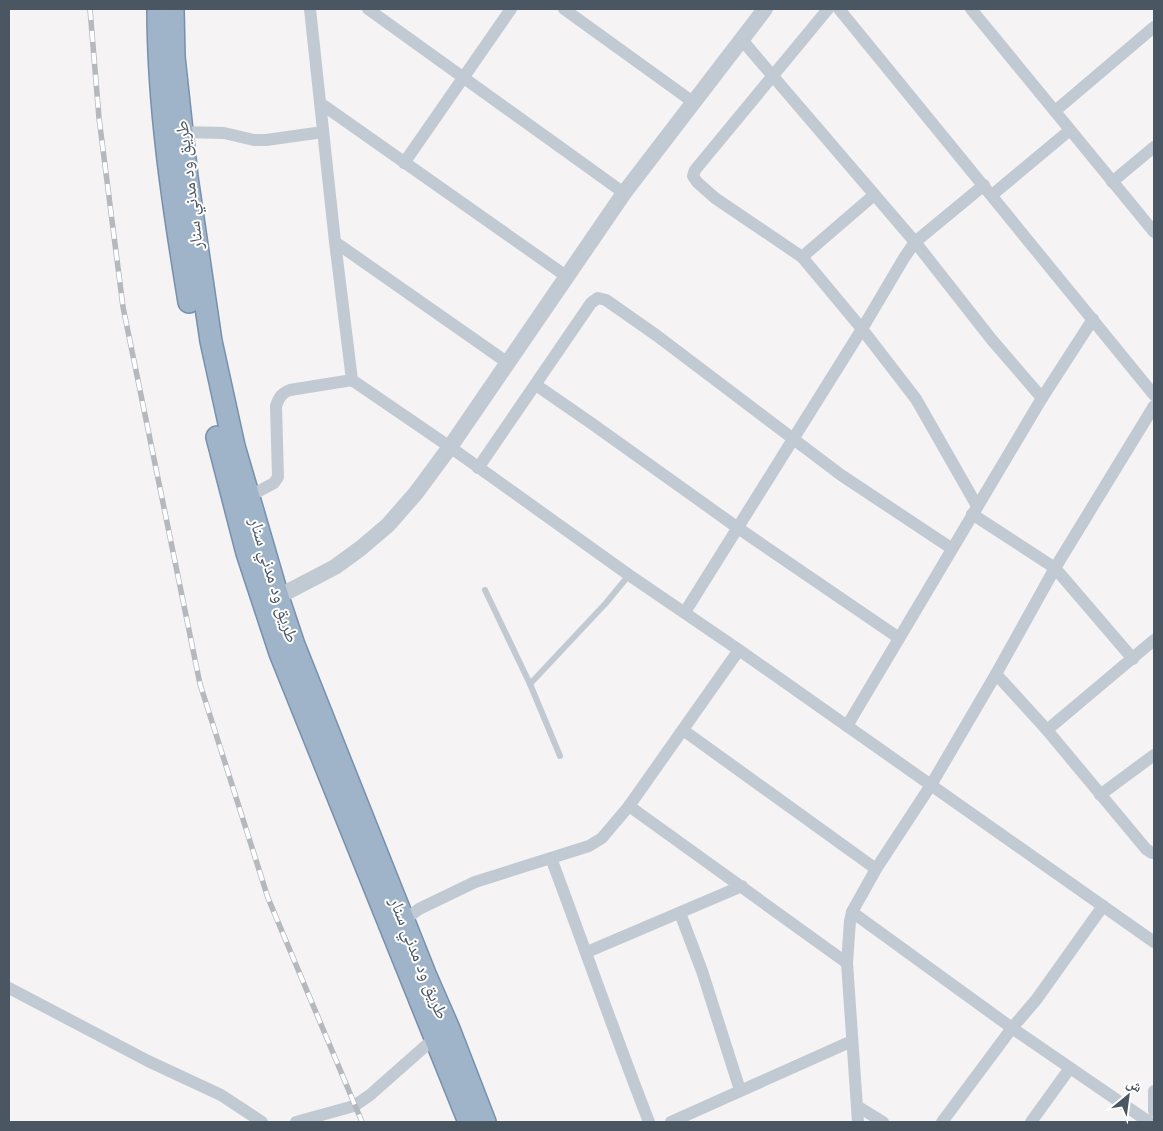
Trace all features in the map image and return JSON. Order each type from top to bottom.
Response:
[{"type":"highway","name":"طريق ود مدني سنار","points":[[158,9],[159,58],[171,180],[197,346],[220,448],[270,601],[313,696],[397,925],[424,974],[469,1122]]},
{"type":"highway","name":"طريق ود مدني سنار","points":[[173,9],[174,57],[182,132],[193,224],[211,341],[222,395],[248,497],[270,601]]},
{"type":"highway","name":"طريق ود مدني سنار","points":[[442,1033],[485,1122]]},
{"type":"street","points":[[310,9],[352,380]]},
{"type":"street","points":[[368,9],[624,193]]},
{"type":"street","points":[[404,163],[511,9]]},
{"type":"street","points":[[564,9],[693,102]]},
{"type":"street","points":[[270,601],[335,567],[388,525],[416,493],[450,447],[624,193],[765,9]]},
{"type":"street","points":[[828,9],[695,170],[693,176],[715,198],[802,257],[862,329],[916,399],[974,510],[1055,568],[1133,659]]},
{"type":"street","points":[[840,9],[1154,395]]},
{"type":"street","points":[[971,9],[1154,232]]},
{"type":"street","points":[[1055,111],[1154,27]]},
{"type":"street","points":[[742,40],[774,75],[915,242],[992,340],[1042,398]]},
{"type":"street","points":[[320,103],[566,276]]},
{"type":"street","points":[[685,612],[915,242],[1070,130]]},
{"type":"street","points":[[182,132],[224,133],[254,140],[323,132]]},
{"type":"street","points":[[1112,182],[1154,147]]},
{"type":"street","points":[[802,257],[874,195]]},
{"type":"street","points":[[335,242],[508,363]]},
{"type":"street","points":[[478,468],[591,303],[598,298],[606,300],[656,335],[841,475],[951,548]]},
{"type":"street","points":[[847,726],[951,548],[1042,398],[1093,319]]},
{"type":"street","points":[[248,497],[274,483],[278,477],[276,406],[278,399],[283,393],[290,390],[352,380],[1154,942]]},
{"type":"street","points":[[536,385],[738,528],[899,638]]},
{"type":"street","points":[[858,1122],[847,963],[852,912],[876,869],[932,785],[1055,568],[1154,406]]},
{"type":"street","points":[[1047,730],[1154,640]]},
{"type":"street","points":[[397,925],[419,909],[475,882],[588,846],[602,838],[629,806],[739,650]]},
{"type":"street","points":[[996,674],[1047,730],[1146,849],[1154,852]]},
{"type":"street","points":[[683,730],[876,869]]},
{"type":"street","points":[[1100,795],[1154,755]]},
{"type":"street","points":[[629,806],[847,963]]},
{"type":"street","points":[[551,858],[649,1122]]},
{"type":"street","points":[[587,952],[742,886]]},
{"type":"street","points":[[942,1122],[1012,1028],[1036,1000],[1103,906]]},
{"type":"street","points":[[852,912],[1012,1028],[1149,1122]]},
{"type":"street","points":[[680,913],[702,972],[740,1090]]},
{"type":"street","points":[[9,988],[148,1061],[221,1095],[262,1122]]},
{"type":"street","points":[[296,1122],[354,1106],[370,1095],[442,1033]]},
{"type":"street","points":[[671,1122],[852,1041]]},
{"type":"street","points":[[1031,1122],[1070,1068]]},
{"type":"street","points":[[1154,1092],[1154,1111]]},
{"type":"street","points":[[857,1106],[883,1122]]},
{"type":"lane","points":[[530,684],[606,603],[629,575]]},
{"type":"lane","points":[[485,590],[530,684],[560,756]]},
{"type":"railway","points":[[90,9],[99,118],[123,307],[200,684],[268,898],[362,1122]]}]
